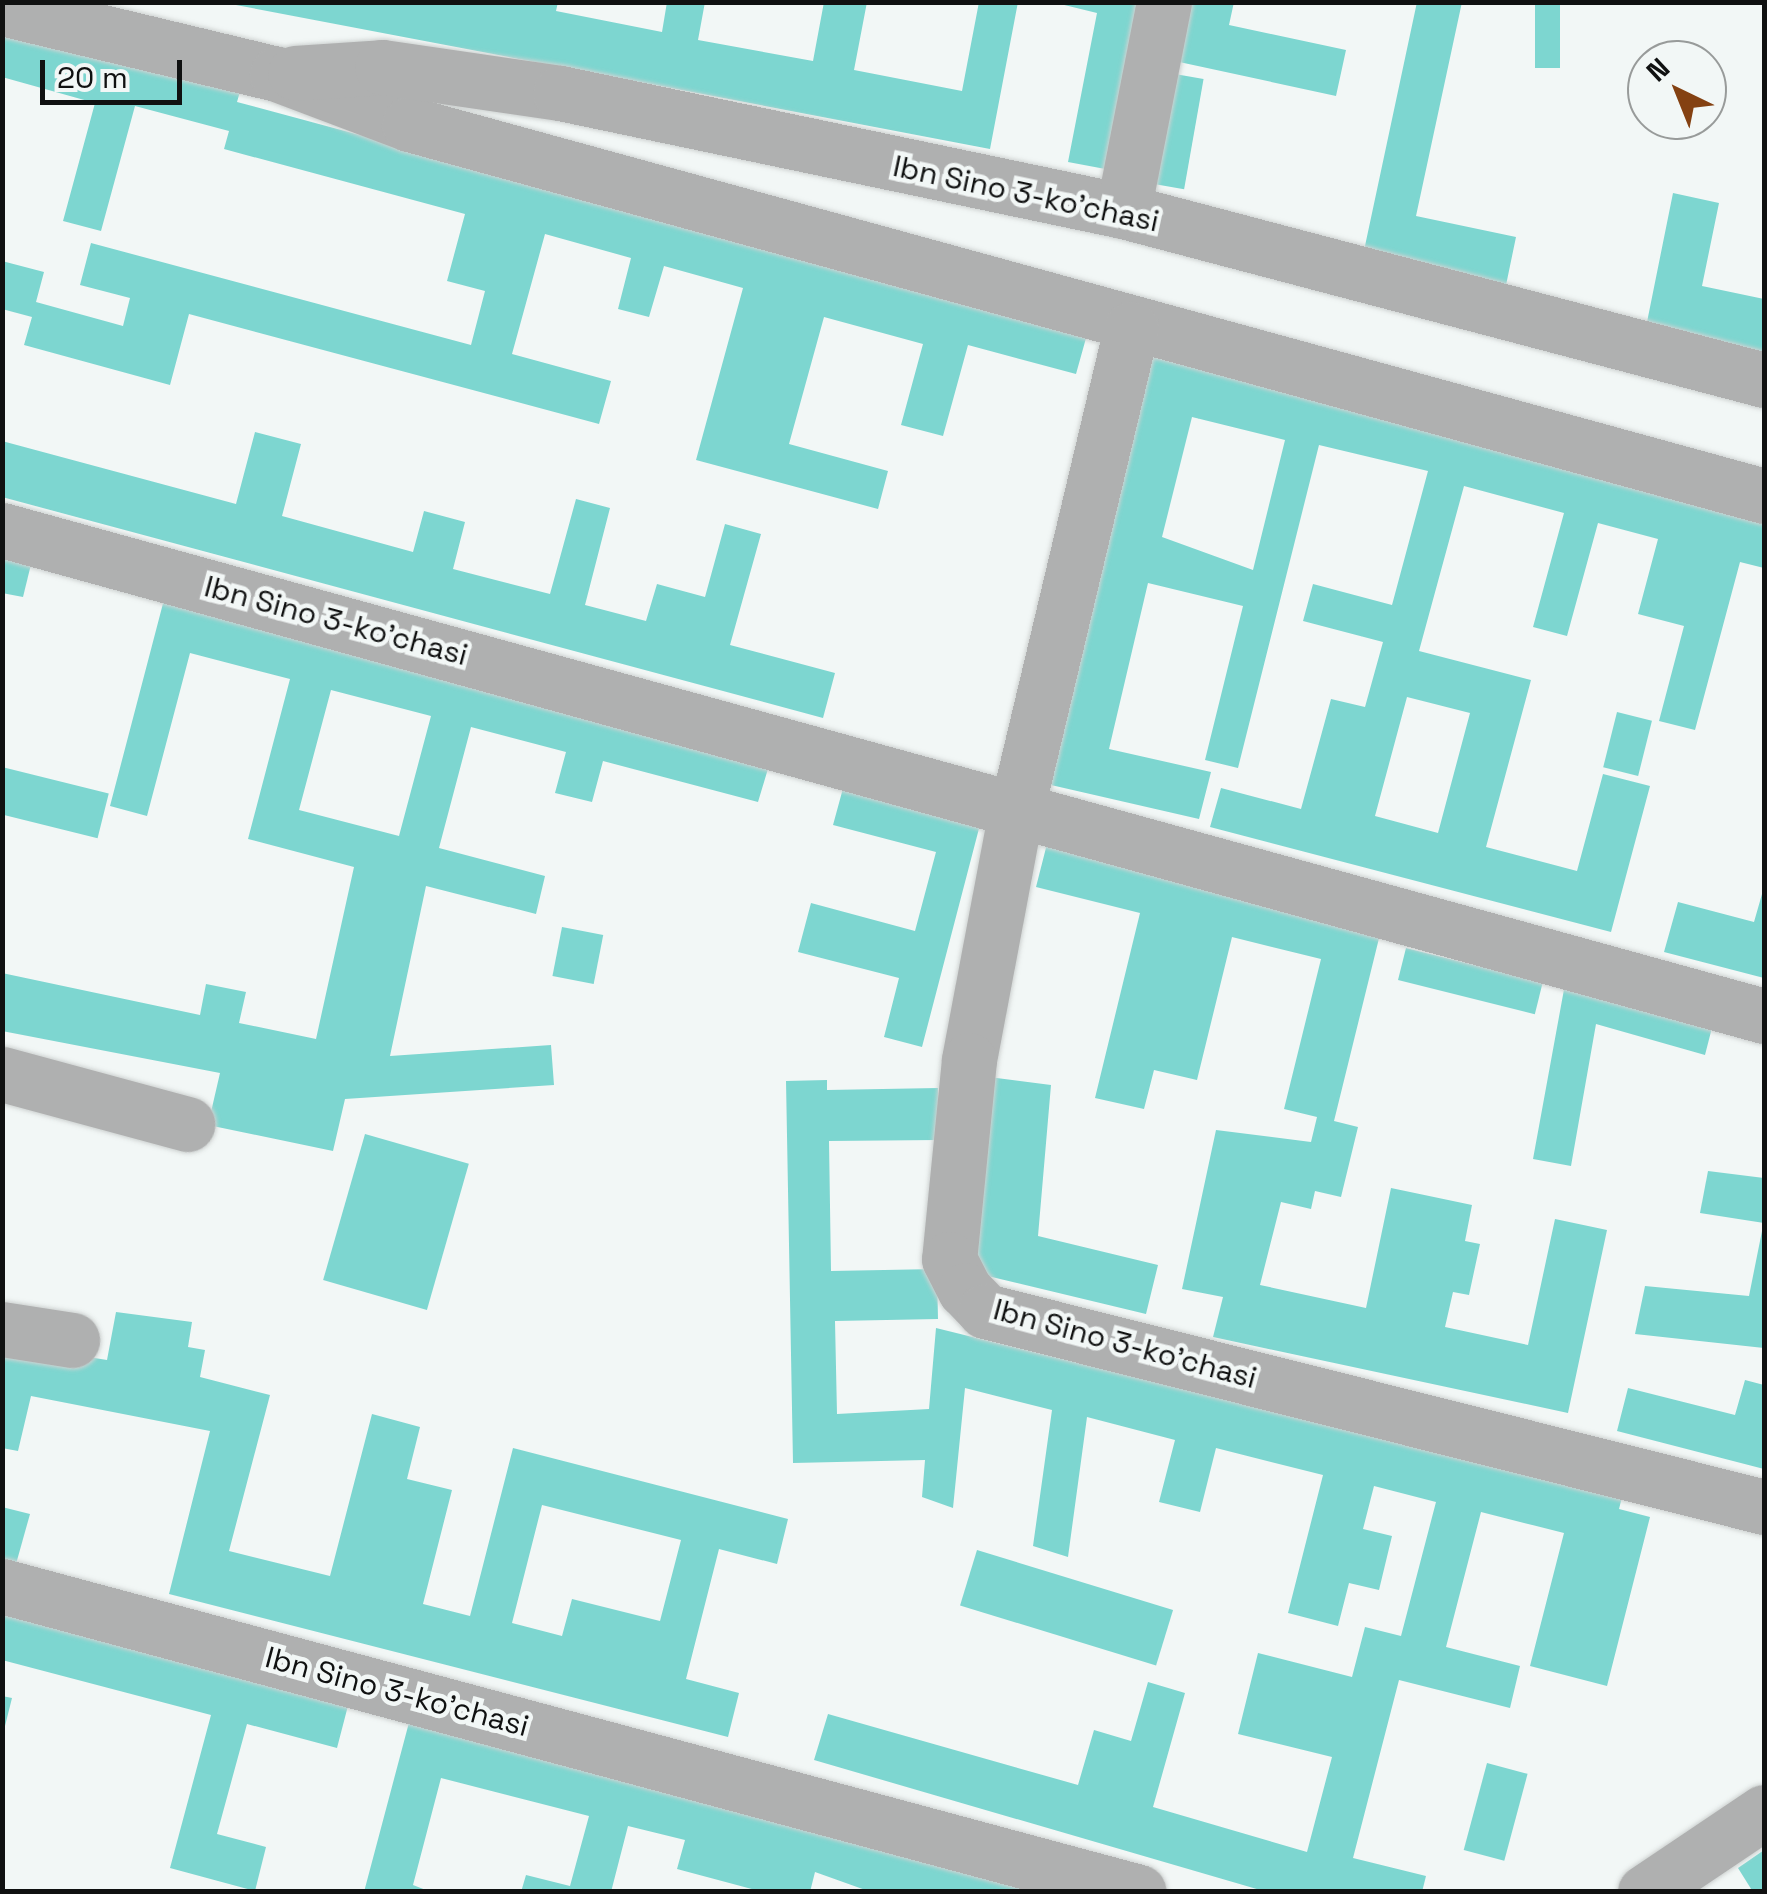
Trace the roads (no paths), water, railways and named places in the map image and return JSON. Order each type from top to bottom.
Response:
[{"type":"street","points":[[1123,211],[1164,2]]},
{"type":"street","name":"Ibn Sino 3-koʼchasi","points":[[2,8],[277,74],[409,124],[1131,329],[1764,496]]},
{"type":"street","name":"Ibn Sino 3-koʼchasi","points":[[277,74],[382,67],[560,93],[1123,211],[1764,380]]},
{"type":"street","name":"Ibn Sino 3-koʼchasi","points":[[1131,329],[1016,811],[969,1060],[949,1259],[985,1311],[1764,1507]]},
{"type":"street","name":"Ibn Sino 3-koʼchasi","points":[[2,530],[1764,1016]]},
{"type":"street","points":[[2,1074],[187,1124]]},
{"type":"street","points":[[2,1329],[72,1340]]},
{"type":"street","name":"Ibn Sino 3-koʼchasi","points":[[2,1586],[1139,1892]]},
{"type":"street","points":[[1645,1892],[1764,1812]]}]
